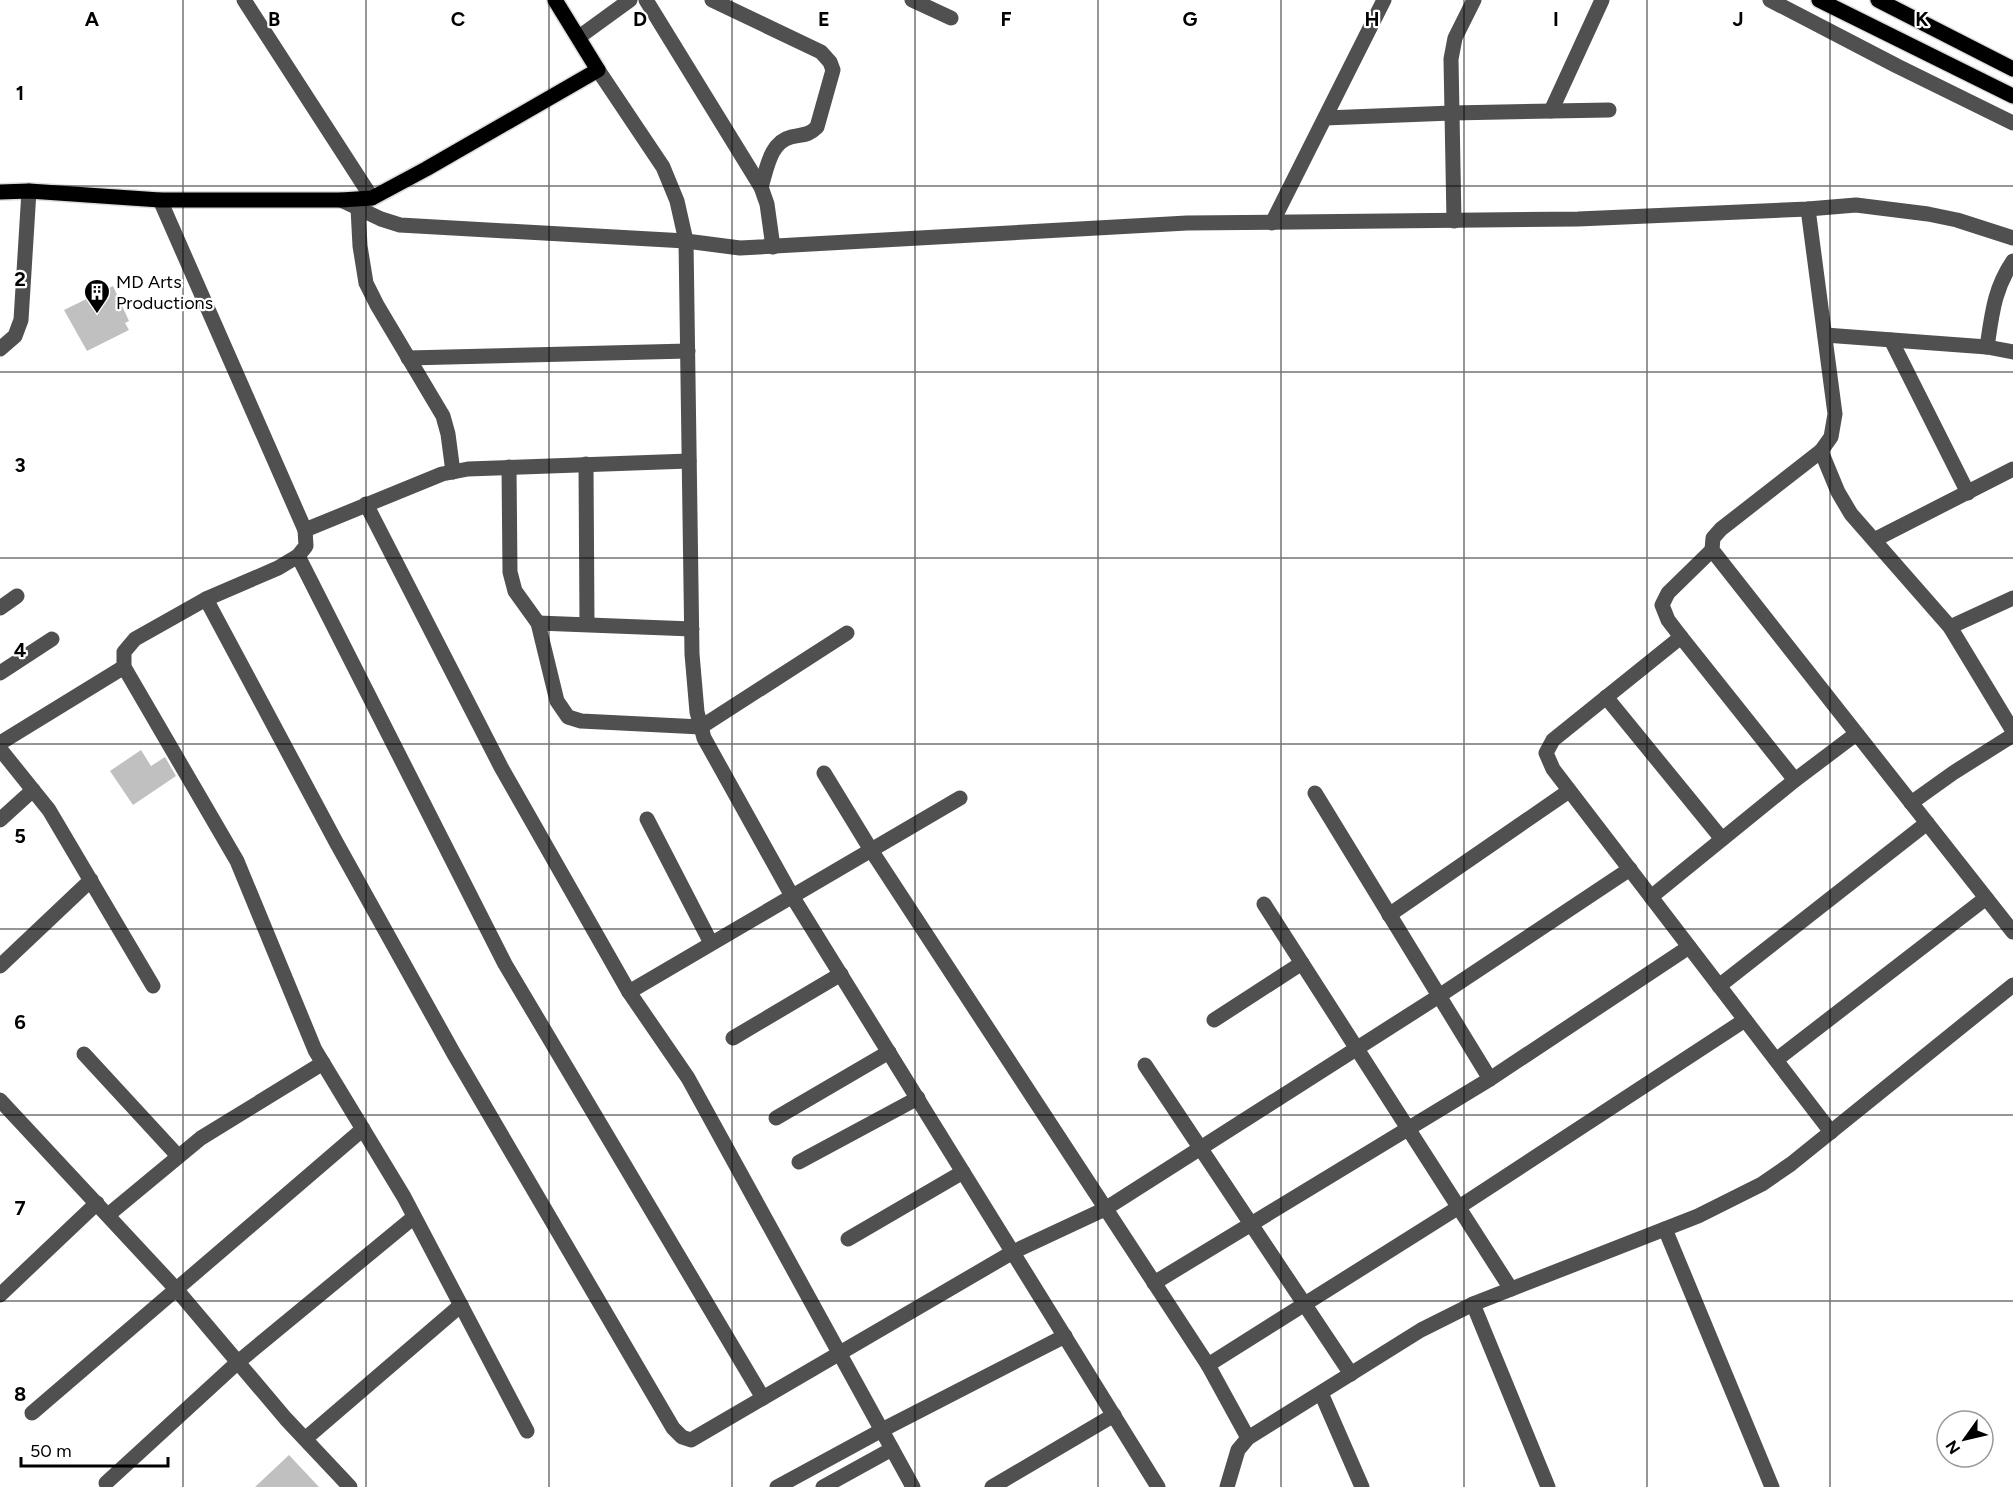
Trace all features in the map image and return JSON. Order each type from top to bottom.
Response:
[{"type":"main road","points":[[0,192],[29,191],[160,200],[372,198],[598,69],[555,0]]},
{"type":"main road","points":[[1819,0],[2013,96]]},
{"type":"main road","points":[[1878,0],[2013,69]]},
{"type":"street","points":[[244,0],[372,198]]},
{"type":"street","points":[[579,37],[630,0]]},
{"type":"street","points":[[646,0],[761,187],[773,247]]},
{"type":"street","points":[[712,0],[821,52],[830,62],[833,70],[817,127],[810,134],[788,137],[778,142],[761,187]]},
{"type":"street","points":[[912,0],[951,18]]},
{"type":"street","points":[[1272,223],[1384,0]]},
{"type":"street","points":[[1454,221],[1451,59],[1455,38],[1474,0]]},
{"type":"street","points":[[1551,111],[1602,0]]},
{"type":"street","points":[[1770,0],[2013,123]]},
{"type":"street","points":[[598,69],[663,167],[677,201],[686,241],[692,629],[697,712],[704,738],[792,896],[1158,1487]]},
{"type":"street","points":[[1325,118],[1609,110]]},
{"type":"street","points":[[0,349],[15,336],[21,320],[29,191]]},
{"type":"street","points":[[160,200],[305,530],[306,546],[298,556],[278,568],[206,599],[135,639],[124,652],[124,667],[237,861],[300,1016],[323,1063],[414,1217],[527,1431]]},
{"type":"street","points":[[341,200],[381,219],[400,225],[686,241],[740,248],[1187,224],[1578,219],[1856,205],[1957,220],[2013,238]]},
{"type":"street","points":[[358,208],[360,246],[366,283],[443,416],[453,472]]},
{"type":"street","points":[[1795,780],[1668,620],[1662,605],[1668,592],[1712,550],[1713,538],[1721,529],[1821,451],[1831,436],[1835,414],[1808,209]]},
{"type":"street","points":[[1987,347],[1996,292],[2013,261]]},
{"type":"street","points":[[1825,335],[2013,351]]},
{"type":"street","points":[[1891,340],[1968,493]]},
{"type":"street","points":[[408,358],[688,351]]},
{"type":"street","points":[[1821,451],[1838,492],[1851,514],[1950,627],[2013,730]]},
{"type":"street","points":[[305,530],[442,474],[468,468],[689,461]]},
{"type":"street","points":[[586,464],[587,624]]},
{"type":"street","points":[[509,467],[510,572],[515,591],[538,623],[557,701],[568,717],[581,721],[701,727],[847,633]]},
{"type":"street","points":[[1874,540],[2013,469]]},
{"type":"street","points":[[366,504],[501,767],[629,992],[688,1078],[914,1487]]},
{"type":"street","points":[[1712,550],[2013,932]]},
{"type":"street","points":[[298,556],[505,964],[763,1398]]},
{"type":"street","points":[[0,608],[17,596]]},
{"type":"street","points":[[1950,627],[2013,598]]},
{"type":"street","points":[[206,599],[336,842],[449,1044],[673,1428],[682,1437],[691,1440],[1013,1252],[1105,1209],[1439,996],[1630,869]]},
{"type":"street","points":[[538,623],[692,629]]},
{"type":"street","points":[[1681,637],[1553,740],[1546,753],[1553,769],[1569,791],[1831,1132]]},
{"type":"street","points":[[0,673],[52,639]]},
{"type":"street","points":[[0,743],[124,667]]},
{"type":"street","points":[[1606,697],[1722,839]]},
{"type":"street","points":[[1651,897],[1795,780],[1856,734]]},
{"type":"street","points":[[1911,803],[2013,735]]},
{"type":"street","points":[[0,749],[49,810],[153,986]]},
{"type":"street","points":[[825,773],[871,850],[1208,1365],[1248,1438]]},
{"type":"street","points":[[0,820],[33,790]]},
{"type":"street","points":[[1389,915],[1569,791]]},
{"type":"street","points":[[1315,793],[1490,1079]]},
{"type":"street","points":[[629,992],[960,798]]},
{"type":"street","points":[[647,819],[711,943]]},
{"type":"street","points":[[1719,986],[1927,824]]},
{"type":"street","points":[[0,966],[92,880]]},
{"type":"street","points":[[1776,1060],[1986,898]]},
{"type":"street","points":[[1264,904],[1511,1289]]},
{"type":"street","points":[[1154,1283],[1490,1079],[1689,947]]},
{"type":"street","points":[[1214,1020],[1302,963]]},
{"type":"street","points":[[733,1038],[841,974]]},
{"type":"street","points":[[1227,1487],[1238,1450],[1248,1438],[1421,1330],[1473,1304],[1698,1216],[1762,1184],[1791,1164],[2013,985]]},
{"type":"street","points":[[1208,1365],[1459,1207],[1745,1020]]},
{"type":"street","points":[[776,1118],[889,1052]]},
{"type":"street","points":[[84,1054],[178,1156]]},
{"type":"street","points":[[108,1215],[201,1138],[323,1063]]},
{"type":"street","points":[[1145,1065],[1351,1374]]},
{"type":"street","points":[[800,1162],[918,1098]]},
{"type":"street","points":[[0,1100],[176,1289],[305,1439],[350,1487]]},
{"type":"street","points":[[32,1413],[363,1129]]},
{"type":"street","points":[[848,1239],[963,1172]]},
{"type":"street","points":[[0,1295],[97,1203]]},
{"type":"street","points":[[106,1483],[238,1362],[414,1217]]},
{"type":"street","points":[[1665,1229],[1772,1487]]},
{"type":"street","points":[[1473,1304],[1548,1487]]},
{"type":"street","points":[[305,1439],[461,1305]]},
{"type":"street","points":[[777,1487],[1065,1336]]},
{"type":"street","points":[[1321,1393],[1362,1487]]},
{"type":"street","points":[[992,1487],[1114,1415]]},
{"type":"street","points":[[823,1487],[892,1449]]},
{"type":"building","name":"MD Arts Productions","points":[[113,286],[129,321],[125,323],[129,330],[87,351],[64,310]]},
{"type":"building","points":[[141,750],[151,766],[165,757],[176,776],[133,805],[110,771]]},
{"type":"building","points":[[289,1455],[319,1487],[255,1487]]},
{"type":"place","name":"MD Arts Productions","points":[[97,315]]}]
